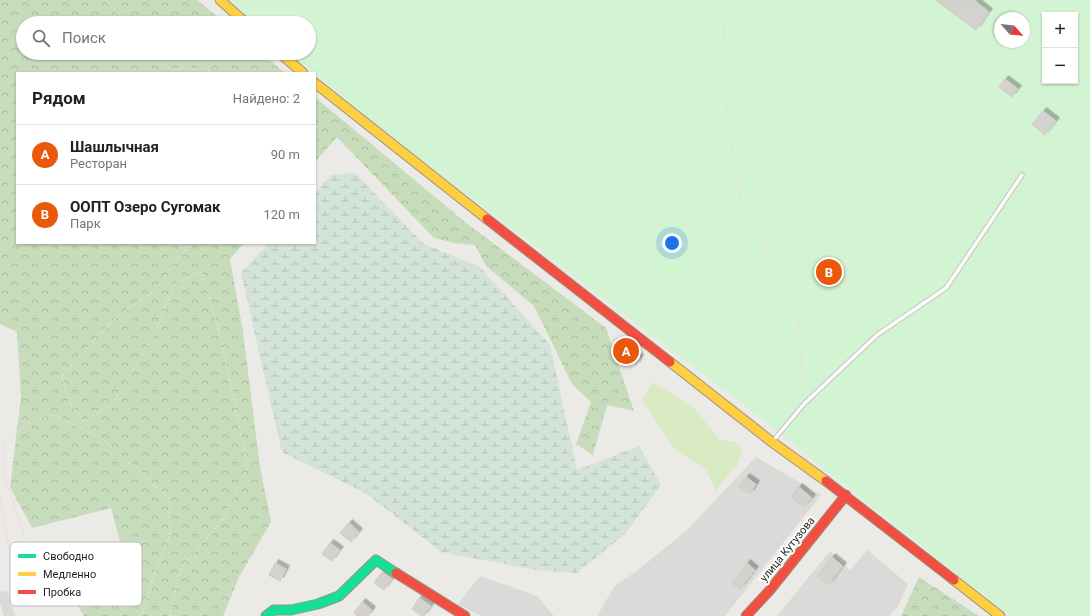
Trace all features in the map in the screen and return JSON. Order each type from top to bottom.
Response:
[{"type":"main road","points":[[220,0],[238,16]]},
{"type":"main road","points":[[288,60],[302,72]]},
{"type":"main road","points":[[316,84],[772,442],[846,495],[1000,616]]},
{"type":"main road","name":"улица Кутузова","points":[[746,616],[770,590],[846,495]]},
{"type":"main road","points":[[266,616],[274,610],[291,610],[318,604],[339,596],[376,560],[465,616]]},
{"type":"lane","points":[[772,442],[804,404],[877,336],[946,288],[1022,175]]},
{"type":"path","points":[[106,0],[121,16]]},
{"type":"path","points":[[728,0],[724,23],[727,109],[734,164],[745,219],[764,245],[770,270],[793,300],[799,323],[804,404]]},
{"type":"path","points":[[829,0],[856,23],[858,43],[873,73],[910,112],[1022,175],[1045,180],[1090,219]]},
{"type":"path","points":[[764,245],[772,214],[853,57],[858,43]]},
{"type":"path","points":[[162,60],[170,69],[206,69],[210,72]]},
{"type":"path","points":[[170,616],[180,569],[223,519],[248,467],[219,330],[201,271],[173,285],[156,331],[113,404],[84,420],[69,402],[62,376],[113,320],[154,291],[190,244]]},
{"type":"path","points":[[27,542],[4,475],[5,440],[28,423],[55,415],[102,439],[168,498],[170,536],[154,573],[142,616]]},
{"type":"path","points":[[0,496],[10,552]]},
{"type":"shaded area","points":[[756,457],[821,495],[725,616],[597,616],[614,587],[643,566],[687,530]]},
{"type":"shaded area","points":[[867,550],[908,584],[898,606],[889,616],[777,616],[830,551],[850,570]]},
{"type":"shaded area","points":[[480,576],[537,596],[554,616],[481,616],[458,604]]},
{"type":"shaded area","points":[[0,591],[8,592],[10,606],[12,606],[15,616],[4,616],[0,603]]},
{"type":"green space","points":[[0,0],[197,0],[216,16],[16,16],[16,60],[269,60],[284,72],[16,72],[16,244],[243,244],[230,259],[243,332],[260,467],[271,522],[239,577],[223,616],[84,616],[78,606],[142,606],[142,542],[120,542],[111,508],[32,528],[10,487],[21,397],[17,332],[0,324]]},
{"type":"green space","points":[[230,0],[1090,0],[1090,616],[1010,616],[758,416],[380,128],[316,75],[316,72],[313,72],[298,60],[316,60],[316,16],[248,16]]},
{"type":"green space","points":[[316,98],[465,222],[606,328],[634,411],[607,405],[593,455],[576,444],[591,402],[572,384],[534,306],[486,266],[475,245],[454,243],[434,238],[337,137],[316,161]]},
{"type":"green space","points":[[355,173],[424,244],[480,267],[550,345],[577,470],[639,446],[661,485],[625,534],[577,573],[536,570],[441,552],[367,494],[282,452],[241,273],[268,244],[316,244],[316,192],[331,175]]},
{"type":"green space","points":[[652,382],[693,407],[720,440],[736,442],[743,450],[737,464],[716,491],[706,470],[674,449],[642,399]]},
{"type":"green space","points":[[919,577],[979,616],[901,616]]},
{"type":"building","points":[[935,0],[974,0],[989,12],[976,30]]},
{"type":"building","points":[[1005,79],[1018,89],[1012,97],[999,87]]},
{"type":"building","points":[[1043,111],[1056,121],[1045,135],[1032,124]]},
{"type":"building","points":[[626,349],[640,358],[636,365],[622,355]]},
{"type":"building","points":[[746,477],[756,484],[750,494],[739,487]]},
{"type":"building","points":[[799,487],[812,498],[804,507],[791,497]]},
{"type":"building","points":[[349,523],[359,532],[351,542],[340,533]]},
{"type":"building","points":[[330,543],[340,550],[332,561],[322,554]]},
{"type":"building","points":[[832,557],[843,566],[829,585],[817,576]]},
{"type":"building","points":[[275,563],[286,569],[280,581],[269,575]]},
{"type":"building","points":[[747,563],[755,570],[740,589],[732,583]]},
{"type":"building","points":[[382,572],[392,579],[384,590],[374,583]]},
{"type":"building","points":[[419,598],[431,606],[424,616],[412,609]]},
{"type":"building","points":[[362,602],[372,610],[368,616],[358,616],[354,613]]},
{"type":"traffic: fast","points":[[266,616],[274,610],[291,610],[318,604],[339,596],[376,560],[396,573]]},
{"type":"traffic: slow","points":[[220,0],[238,16]]},
{"type":"traffic: slow","points":[[288,60],[302,72]]},
{"type":"traffic: slow","points":[[316,84],[487,219]]},
{"type":"traffic: slow","points":[[670,362],[772,442],[826,481]]},
{"type":"traffic: slow","points":[[954,580],[1000,616]]},
{"type":"traffic: jam","points":[[487,219],[670,362]]},
{"type":"traffic: jam","points":[[826,481],[954,580]]},
{"type":"traffic: jam","points":[[746,616],[770,590],[846,495]]},
{"type":"traffic: jam","points":[[396,573],[465,616]]},
{"type":"place","name":"ООПТ Озеро Сугомак","points":[[829,272]]},
{"type":"place","name":"Шашлычная","points":[[626,351]]}]
